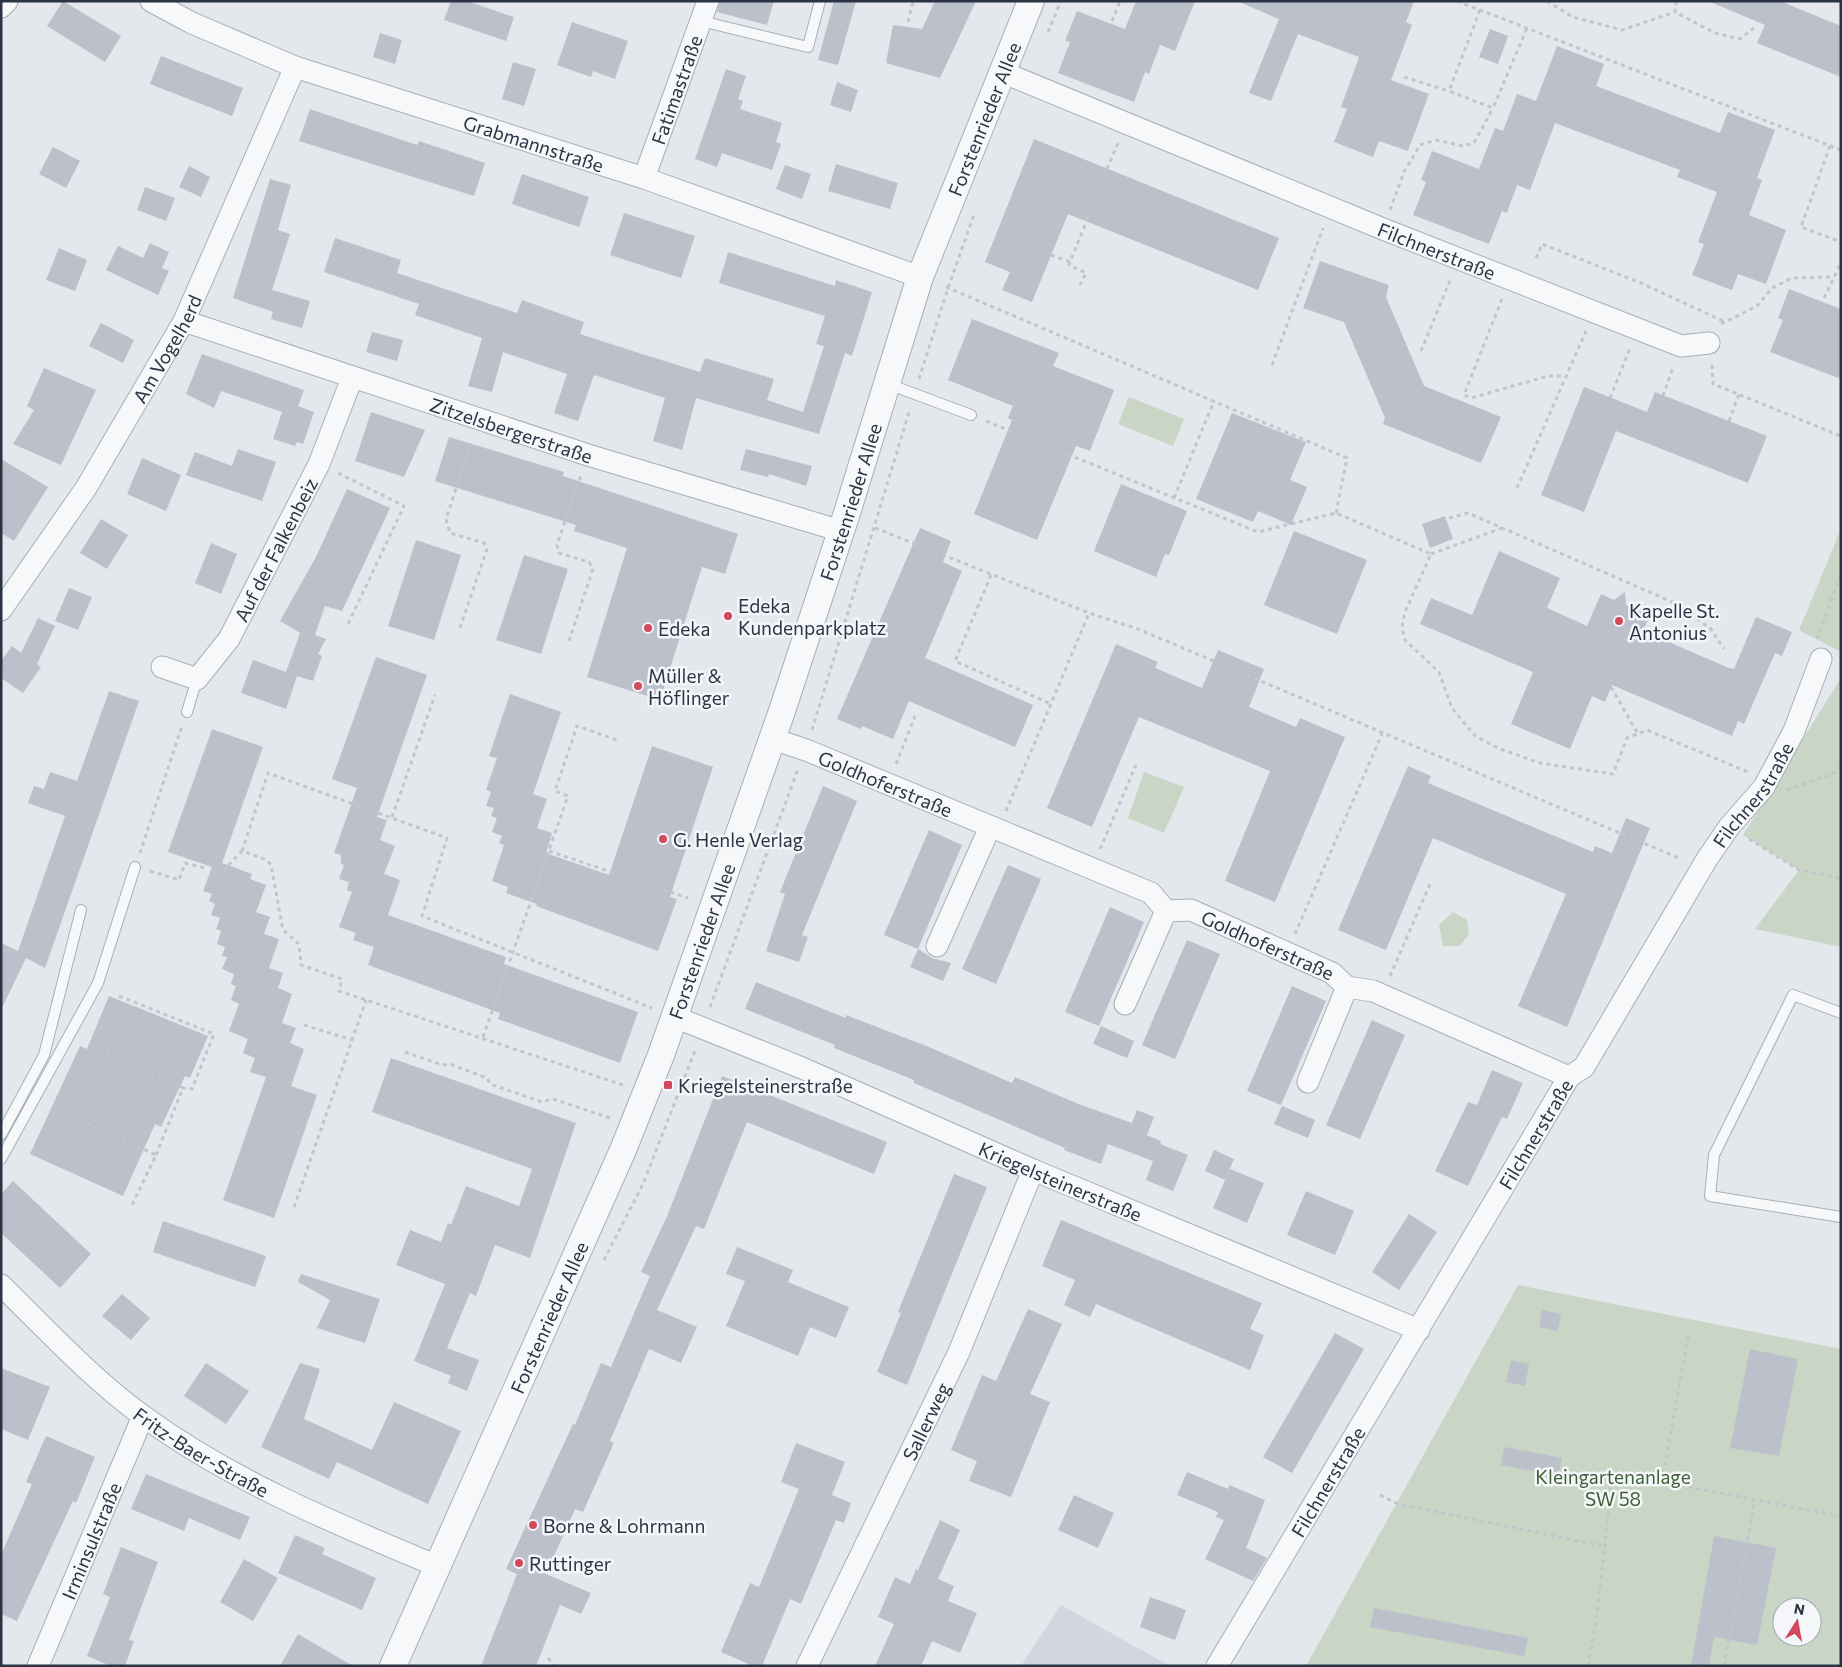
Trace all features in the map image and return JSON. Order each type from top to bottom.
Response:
[{"type":"street","points":[[1,7],[7,1]]},
{"type":"street","name":"Grabmannstraße","points":[[151,1],[192,23],[295,67],[644,178],[920,276]]},
{"type":"street","name":"Forstenrieder Allee","points":[[393,1666],[623,1150],[676,1017],[773,739],[841,532],[920,276],[1031,1]]},
{"type":"street","name":"Fatimastraße","points":[[644,178],[704,11]]},
{"type":"street","name":"Am Vogelherd","points":[[1,610],[86,488],[184,321],[295,67]]},
{"type":"street","name":"Filchnerstraße","points":[[1002,72],[1383,230],[1681,346],[1709,343]]},
{"type":"street","name":"Zitzelsbergerstraße","points":[[184,321],[478,420],[841,532]]},
{"type":"street","name":"Auf der Falkenbeiz","points":[[197,679],[229,639],[319,464],[352,378]]},
{"type":"street","name":"Filchnerstraße","points":[[1217,1666],[1569,1077],[1584,1067],[1701,868],[1729,826],[1764,787],[1794,731],[1821,659]]},
{"type":"street","points":[[162,667],[197,679]]},
{"type":"street","name":"Goldhoferstraße","points":[[773,739],[806,750],[1151,893],[1166,911],[1191,910],[1332,973],[1347,988],[1381,994],[1569,1077]]},
{"type":"street","points":[[937,946],[994,829]]},
{"type":"street","points":[[1125,1004],[1166,911]]},
{"type":"street","points":[[1308,1082],[1347,988]]},
{"type":"street","name":"Kriegelsteinerstraße","points":[[676,1017],[811,1072],[1033,1170],[1419,1330]]},
{"type":"street","name":"Sallerweg","points":[[807,1666],[959,1352],[1033,1170]]},
{"type":"street","name":"Fritz-Baer-Straße","points":[[1,1284],[90,1372],[143,1416],[246,1481],[436,1566]]},
{"type":"street","name":"Irminsulstraße","points":[[38,1666],[143,1416]]},
{"type":"lane","points":[[704,11],[808,47],[820,1]]},
{"type":"lane","points":[[887,383],[971,415]]},
{"type":"lane","points":[[187,712],[197,679]]},
{"type":"lane","points":[[1,1159],[98,983],[135,867]]},
{"type":"lane","points":[[1,1135],[44,1055],[81,910]]},
{"type":"lane","points":[[1841,1014],[1793,995],[1714,1155],[1710,1196],[1841,1217]]},
{"type":"path","points":[[908,22],[913,1]]},
{"type":"path","points":[[1112,21],[1120,1]]},
{"type":"path","points":[[1457,1],[1841,150]]},
{"type":"path","points":[[1547,1],[1573,17],[1622,30],[1675,12],[1715,33],[1740,39],[1754,28]]},
{"type":"path","points":[[1675,12],[1676,1]]},
{"type":"path","points":[[1449,91],[1480,10]]},
{"type":"path","points":[[1383,230],[1404,172],[1420,145],[1436,140],[1463,146],[1474,143],[1493,108],[1527,28]]},
{"type":"path","points":[[1404,77],[1449,91],[1493,108]]},
{"type":"path","points":[[1107,169],[1126,124]]},
{"type":"path","points":[[1830,146],[1801,227],[1841,242]]},
{"type":"path","points":[[1080,285],[1086,272],[1069,265],[1092,208]]},
{"type":"path","points":[[1272,365],[1330,208]]},
{"type":"path","points":[[702,1028],[806,750],[875,528],[914,393],[976,210]]},
{"type":"path","points":[[1536,258],[1542,244],[1641,283],[1723,322]]},
{"type":"path","points":[[1051,255],[1070,262]]},
{"type":"path","points":[[1421,351],[1458,259]]},
{"type":"path","points":[[1824,298],[1841,263]]},
{"type":"path","points":[[920,276],[1347,458],[1336,513]]},
{"type":"path","points":[[1833,278],[1792,278],[1772,288],[1757,306],[1723,322],[1709,343],[1714,384],[1841,436]]},
{"type":"path","points":[[1510,279],[1464,395],[1472,398],[1548,376],[1566,376]]},
{"type":"path","points":[[1517,488],[1595,312]]},
{"type":"path","points":[[1610,398],[1638,329]]},
{"type":"path","points":[[1663,396],[1681,346]]},
{"type":"path","points":[[1729,422],[1740,394]]},
{"type":"path","points":[[1174,498],[1214,401]]},
{"type":"path","points":[[971,415],[1258,532],[1336,513],[1431,554],[1502,528]]},
{"type":"path","points":[[460,628],[487,549],[484,543],[450,533],[446,519],[478,420]]},
{"type":"path","points":[[569,641],[593,569],[589,562],[559,553],[557,545],[588,455]]},
{"type":"path","points":[[319,464],[404,506],[348,624]]},
{"type":"path","points":[[1450,518],[1468,513],[1677,604],[1711,629],[1724,649]]},
{"type":"path","points":[[875,528],[991,575],[1138,630],[1701,868]]},
{"type":"path","points":[[1431,554],[1405,612],[1402,627],[1405,640],[1439,672],[1452,708],[1475,736],[1500,749],[1540,763],[1613,774],[1627,738],[1647,730],[1746,770],[1764,787],[1779,793],[1832,774],[1841,767]]},
{"type":"path","points":[[1821,659],[1816,642],[1841,574]]},
{"type":"path","points":[[991,575],[955,661],[1051,704]]},
{"type":"path","points":[[994,829],[1051,704],[1089,613]]},
{"type":"path","points":[[1611,687],[1638,734]]},
{"type":"path","points":[[392,817],[435,694]]},
{"type":"path","points":[[187,712],[135,867],[179,880],[185,864],[205,868]]},
{"type":"path","points":[[888,785],[914,716]]},
{"type":"path","points":[[483,1037],[568,796],[555,791],[577,726],[618,740]]},
{"type":"path","points":[[1287,953],[1382,734]]},
{"type":"path","points":[[1092,868],[1136,765]]},
{"type":"path","points":[[223,871],[242,851],[268,773],[447,838],[422,916],[676,1017]]},
{"type":"path","points":[[1729,826],[1799,870],[1841,878]]},
{"type":"path","points":[[242,851],[267,860],[271,865],[283,930],[299,944],[301,965],[342,979],[339,991],[483,1037],[625,1086]]},
{"type":"path","points":[[549,851],[688,898]]},
{"type":"path","points":[[1381,994],[1430,884]]},
{"type":"path","points":[[92,1047],[183,1088],[192,1089],[214,1034],[119,996]]},
{"type":"path","points":[[294,1207],[366,1000]]},
{"type":"path","points":[[304,1025],[352,1040]]},
{"type":"path","points":[[405,1052],[442,1066],[450,1064],[487,1078],[490,1084],[542,1102],[553,1099],[611,1118]]},
{"type":"path","points":[[685,1060],[691,1062]]},
{"type":"path","points":[[132,1205],[156,1155],[183,1088]]},
{"type":"path","points":[[86,1123],[156,1155]]},
{"type":"path","points":[[1662,1482],[1689,1332]]},
{"type":"path","points":[[1588,1666],[1597,1616],[1611,1486],[1624,1475],[1841,1516]]},
{"type":"path","points":[[1380,1495],[1398,1504],[1604,1546]]},
{"type":"path","points":[[1724,1666],[1755,1499]]},
{"type":"path","points":[[548,1658],[555,1666]]},
{"type":"shaded area","points":[[1061,1605],[1170,1666],[1021,1666]]},
{"type":"green space","points":[[1129,397],[1184,419],[1173,446],[1118,424]]},
{"type":"green space","points":[[1841,529],[1841,652],[1799,630]]},
{"type":"green space","points":[[1841,678],[1841,947],[1755,929],[1799,870],[1743,835]]},
{"type":"green space","points":[[1144,772],[1184,787],[1164,833],[1128,818]]},
{"type":"green space","points":[[1453,912],[1467,920],[1469,934],[1460,946],[1443,946],[1439,925]]},
{"type":"green space","name":"Kleingartenanlage SW 58","points":[[1518,1285],[1841,1349],[1841,1666],[1306,1666]]},
{"type":"building","points":[[63,1],[121,36],[105,62],[47,26]]},
{"type":"building","points":[[451,1],[467,1],[514,17],[506,41],[444,20]]},
{"type":"building","points":[[720,1],[774,1],[767,25],[717,12]]},
{"type":"building","points":[[834,1],[856,1],[838,65],[818,60]]},
{"type":"building","points":[[935,1],[976,1],[940,78],[886,63],[893,25],[922,29]]},
{"type":"building","points":[[1136,1],[1195,1],[1175,51],[1160,45],[1149,74],[1145,72],[1134,102],[1058,73],[1070,42],[1065,41],[1077,11],[1125,29]]},
{"type":"building","points":[[1237,1],[1414,1],[1406,22],[1412,25],[1391,80],[1429,94],[1408,151],[1379,141],[1373,157],[1334,142],[1347,109],[1341,107],[1359,57],[1298,34],[1271,101],[1249,93],[1279,19]]},
{"type":"building","points":[[1708,1],[1780,1],[1841,26],[1841,77],[1757,43],[1765,25]]},
{"type":"building","points":[[572,22],[628,41],[615,79],[593,71],[591,77],[557,65]]},
{"type":"building","points":[[1490,29],[1508,36],[1498,64],[1479,57]]},
{"type":"building","points":[[380,33],[402,40],[395,64],[373,57]]},
{"type":"building","points":[[1557,46],[1604,64],[1596,86],[1720,133],[1728,112],[1775,130],[1757,178],[1762,180],[1749,215],[1786,230],[1766,284],[1738,274],[1732,290],[1692,275],[1704,244],[1698,242],[1717,192],[1677,177],[1680,170],[1555,123],[1530,190],[1517,185],[1507,213],[1502,211],[1489,244],[1413,215],[1426,182],[1421,180],[1432,151],[1479,169],[1495,128],[1503,131],[1517,94],[1536,101]]},
{"type":"building","points":[[161,56],[243,88],[232,116],[150,84]]},
{"type":"building","points":[[513,62],[536,69],[524,106],[502,99]]},
{"type":"building","points":[[726,69],[746,76],[738,99],[743,101],[740,109],[782,123],[776,142],[781,144],[772,170],[722,153],[717,167],[695,159]]},
{"type":"building","points":[[837,82],[858,90],[851,112],[830,105]]},
{"type":"building","points":[[310,109],[417,145],[419,141],[485,163],[474,196],[299,141]]},
{"type":"building","points":[[1034,139],[1279,238],[1258,290],[1068,214],[1032,302],[1002,290],[1010,272],[985,262]]},
{"type":"building","points":[[53,147],[80,161],[66,188],[39,174]]},
{"type":"building","points":[[836,164],[898,183],[890,209],[828,191]]},
{"type":"building","points":[[785,165],[811,174],[802,199],[776,189]]},
{"type":"building","points":[[189,166],[210,177],[201,197],[179,187]]},
{"type":"building","points":[[522,174],[589,197],[579,227],[512,204]]},
{"type":"building","points":[[270,179],[291,185],[278,230],[290,234],[272,290],[310,301],[302,328],[271,319],[273,312],[233,298]]},
{"type":"building","points":[[145,187],[175,198],[166,221],[137,210]]},
{"type":"building","points":[[624,213],[695,236],[681,278],[610,255]]},
{"type":"building","points":[[335,238],[401,260],[397,273],[517,313],[522,300],[584,322],[580,334],[642,354],[700,372],[705,358],[774,379],[767,400],[803,412],[824,346],[816,344],[825,316],[719,283],[728,252],[835,286],[836,280],[872,292],[852,356],[845,353],[819,434],[696,398],[682,450],[653,441],[665,398],[594,375],[578,421],[554,413],[567,374],[503,352],[492,392],[468,386],[482,338],[415,315],[419,304],[324,272]]},
{"type":"building","points":[[150,243],[169,252],[162,268],[169,271],[158,295],[106,270],[118,246],[143,258]]},
{"type":"building","points":[[59,248],[87,260],[75,291],[46,280]]},
{"type":"building","points":[[1320,261],[1389,285],[1386,297],[1424,386],[1501,417],[1481,463],[1383,424],[1385,418],[1344,322],[1303,308]]},
{"type":"building","points":[[1789,289],[1841,309],[1841,379],[1770,352],[1783,320],[1778,318]]},
{"type":"building","points":[[972,319],[1059,353],[1053,366],[1114,390],[1090,451],[1076,446],[1037,540],[974,514],[1012,420],[1008,418],[1013,406],[948,380]]},
{"type":"building","points":[[101,323],[134,340],[123,363],[89,346]]},
{"type":"building","points":[[372,332],[403,340],[397,361],[366,352]]},
{"type":"building","points":[[202,354],[304,390],[298,406],[314,412],[303,444],[297,442],[295,446],[273,439],[282,412],[221,391],[214,408],[186,394]]},
{"type":"building","points":[[44,368],[96,390],[61,465],[13,444],[34,410],[27,406]]},
{"type":"building","points":[[1584,387],[1647,412],[1655,392],[1767,436],[1748,483],[1616,431],[1584,512],[1541,495]]},
{"type":"building","points":[[371,412],[425,430],[404,477],[355,461]]},
{"type":"building","points":[[1232,413],[1306,442],[1290,480],[1307,487],[1291,525],[1258,511],[1253,522],[1196,499]]},
{"type":"building","points":[[449,437],[564,472],[563,476],[738,534],[725,574],[702,567],[660,700],[587,677],[627,548],[574,531],[576,525],[435,481]]},
{"type":"building","points":[[238,449],[276,462],[262,501],[186,475],[195,452],[232,466]]},
{"type":"building","points":[[746,449],[812,466],[806,486],[769,474],[768,477],[740,470]]},
{"type":"building","points":[[142,458],[181,475],[166,511],[127,494]]},
{"type":"building","points":[[1,459],[48,487],[14,541],[1,533]]},
{"type":"building","points":[[1121,484],[1187,511],[1169,555],[1165,554],[1156,577],[1094,551]]},
{"type":"building","points":[[347,489],[390,508],[342,611],[325,606],[315,635],[326,639],[318,654],[322,656],[313,681],[297,676],[286,709],[241,693],[253,660],[286,672],[300,633],[280,621],[316,557]]},
{"type":"building","points":[[1445,516],[1453,539],[1430,548],[1422,524]]},
{"type":"building","points":[[101,519],[128,535],[107,569],[80,553]]},
{"type":"building","points":[[920,528],[951,541],[943,562],[962,571],[925,658],[1033,705],[1015,747],[909,701],[893,739],[862,726],[861,729],[837,719]]},
{"type":"building","points":[[1294,531],[1367,560],[1337,634],[1264,605]]},
{"type":"building","points":[[416,540],[461,555],[434,640],[388,626]]},
{"type":"building","points":[[211,543],[237,554],[221,594],[195,583]]},
{"type":"building","points":[[1499,551],[1560,578],[1547,608],[1587,626],[1601,594],[1614,600],[1625,592],[1626,605],[1650,615],[1643,631],[1729,668],[1734,669],[1756,617],[1792,632],[1782,656],[1775,653],[1744,724],[1738,721],[1732,736],[1612,685],[1605,702],[1592,696],[1570,749],[1511,724],[1533,672],[1420,624],[1431,598],[1472,615]]},
{"type":"building","points":[[524,555],[568,569],[541,654],[496,640]]},
{"type":"building","points":[[69,588],[92,597],[78,630],[55,621]]},
{"type":"building","points":[[38,618],[55,626],[37,664],[41,667],[23,693],[1,678],[1,661],[12,646],[21,653]]},
{"type":"building","points":[[1116,644],[1158,662],[1155,668],[1202,688],[1218,650],[1264,669],[1249,707],[1296,727],[1300,718],[1345,737],[1275,902],[1225,881],[1270,771],[1139,717],[1092,827],[1047,808]]},
{"type":"building","points":[[376,657],[427,675],[377,817],[387,820],[380,840],[395,846],[384,874],[400,880],[388,915],[506,957],[504,964],[638,1012],[620,1063],[498,1019],[500,1013],[368,965],[374,947],[353,940],[356,933],[339,927],[352,892],[347,890],[349,882],[339,879],[344,865],[341,864],[341,855],[334,853],[357,788],[332,779]]},
{"type":"building","points":[[109,691],[139,701],[45,968],[26,958],[1,1010],[1,943],[18,951],[65,816],[28,803],[34,786],[44,789],[50,772],[77,781]]},
{"type":"building","points":[[510,694],[561,712],[533,794],[547,799],[537,828],[552,833],[546,853],[609,875],[652,746],[713,767],[670,897],[677,899],[658,951],[536,906],[537,904],[506,893],[508,887],[492,881],[504,845],[499,843],[502,836],[492,832],[497,818],[491,816],[494,808],[486,806],[491,792],[486,790],[497,758],[489,756]]},
{"type":"building","points":[[212,729],[263,747],[222,863],[252,874],[250,879],[266,885],[256,912],[270,917],[264,934],[279,939],[269,968],[283,973],[278,988],[292,994],[282,1023],[296,1028],[290,1043],[304,1049],[291,1086],[317,1095],[274,1218],[223,1200],[266,1077],[250,1072],[255,1058],[243,1053],[248,1039],[229,1031],[239,1004],[231,1000],[236,986],[231,984],[234,974],[222,969],[227,957],[222,956],[225,947],[217,944],[221,931],[216,929],[220,918],[211,915],[215,904],[209,901],[212,894],[203,891],[212,867],[168,852]]},
{"type":"building","points":[[1408,766],[1431,776],[1428,783],[1593,852],[1595,846],[1612,853],[1626,818],[1650,828],[1567,1027],[1518,1006],[1566,894],[1433,838],[1386,950],[1338,930]]},
{"type":"building","points":[[823,786],[857,801],[802,935],[808,937],[799,962],[766,951],[785,894],[780,892]]},
{"type":"building","points":[[929,830],[962,845],[918,949],[884,935]]},
{"type":"building","points":[[1008,865],[1041,879],[996,984],[962,969]]},
{"type":"building","points":[[1110,907],[1144,922],[1099,1026],[1065,1012]]},
{"type":"building","points":[[1187,940],[1220,954],[1175,1059],[1142,1045]]},
{"type":"building","points":[[918,949],[932,958],[951,963],[943,981],[910,967]]},
{"type":"building","points":[[756,982],[846,1018],[846,1015],[929,1047],[1012,1083],[1015,1077],[1081,1105],[1132,1123],[1137,1110],[1154,1117],[1147,1135],[1161,1141],[1160,1144],[1188,1155],[1173,1191],[1146,1180],[1153,1161],[1108,1144],[1101,1164],[1064,1150],[1065,1148],[914,1083],[914,1080],[834,1048],[835,1045],[745,1009]]},
{"type":"building","points":[[1292,986],[1326,1001],[1281,1105],[1247,1091]]},
{"type":"building","points":[[109,996],[208,1036],[190,1078],[185,1076],[161,1127],[155,1124],[123,1196],[30,1154],[80,1046],[87,1049]]},
{"type":"building","points":[[1372,1020],[1405,1035],[1360,1139],[1326,1125]]},
{"type":"building","points":[[1101,1026],[1134,1041],[1127,1058],[1093,1044]]},
{"type":"building","points":[[391,1058],[576,1123],[530,1258],[495,1245],[476,1296],[470,1293],[447,1348],[479,1360],[467,1391],[448,1383],[451,1376],[414,1361],[445,1284],[396,1265],[410,1230],[441,1242],[448,1223],[451,1225],[466,1186],[519,1206],[532,1169],[372,1112]]},
{"type":"building","points":[[1492,1070],[1523,1083],[1507,1119],[1502,1117],[1468,1186],[1435,1171],[1468,1102],[1477,1105]]},
{"type":"building","points":[[722,1076],[887,1142],[874,1174],[747,1122],[704,1229],[696,1226],[657,1310],[697,1327],[681,1363],[649,1349],[610,1441],[614,1443],[583,1512],[575,1509],[546,1574],[591,1593],[581,1614],[560,1605],[536,1666],[481,1666],[517,1574],[506,1569],[573,1424],[575,1425],[601,1363],[611,1367],[650,1276],[641,1272],[668,1214]]},
{"type":"building","points":[[1282,1106],[1315,1120],[1308,1138],[1274,1124]]},
{"type":"building","points":[[1214,1150],[1234,1159],[1225,1180],[1205,1171]]},
{"type":"building","points":[[1230,1169],[1264,1183],[1247,1223],[1213,1208]]},
{"type":"building","points":[[954,1174],[987,1187],[907,1385],[877,1372],[901,1313],[898,1312]]},
{"type":"building","points":[[13,1181],[91,1254],[60,1288],[1,1233],[1,1194]]},
{"type":"building","points":[[1306,1191],[1354,1211],[1335,1255],[1287,1235]]},
{"type":"building","points":[[1409,1214],[1437,1232],[1399,1290],[1372,1272]]},
{"type":"building","points":[[1061,1220],[1262,1303],[1250,1329],[1264,1335],[1250,1370],[1096,1304],[1090,1317],[1064,1305],[1075,1280],[1042,1266]]},
{"type":"building","points":[[163,1221],[266,1256],[255,1287],[153,1252]]},
{"type":"building","points":[[737,1247],[793,1270],[788,1282],[849,1307],[836,1338],[810,1327],[798,1356],[726,1326],[745,1281],[726,1274]]},
{"type":"building","points":[[301,1274],[380,1299],[365,1343],[317,1328],[330,1300],[298,1282]]},
{"type":"building","points":[[122,1294],[150,1318],[131,1340],[102,1316]]},
{"type":"building","points":[[1028,1309],[1062,1324],[1030,1394],[1050,1402],[1011,1497],[969,1481],[977,1461],[951,1450],[982,1375],[996,1381]]},
{"type":"building","points":[[1542,1310],[1561,1314],[1558,1331],[1539,1327]]},
{"type":"building","points":[[1335,1333],[1364,1349],[1292,1473],[1263,1457]]},
{"type":"building","points":[[1750,1349],[1798,1359],[1779,1456],[1730,1448]]},
{"type":"building","points":[[1511,1360],[1529,1364],[1525,1386],[1506,1382]]},
{"type":"building","points":[[206,1363],[249,1391],[226,1424],[184,1396]]},
{"type":"building","points":[[300,1363],[320,1369],[304,1419],[372,1450],[394,1402],[461,1431],[428,1504],[337,1462],[329,1479],[261,1447]]},
{"type":"building","points":[[1,1368],[50,1387],[28,1440],[1,1429]]},
{"type":"building","points":[[46,1436],[95,1457],[76,1503],[73,1501],[17,1621],[1,1614],[1,1555],[32,1484],[26,1482]]},
{"type":"building","points":[[796,1443],[845,1462],[832,1495],[851,1503],[844,1523],[836,1520],[801,1604],[790,1599],[762,1666],[753,1666],[721,1652],[750,1583],[759,1587],[799,1489],[781,1482]]},
{"type":"building","points":[[1504,1447],[1562,1458],[1558,1476],[1501,1465]]},
{"type":"building","points":[[1187,1472],[1228,1489],[1229,1485],[1265,1500],[1246,1548],[1267,1558],[1253,1581],[1205,1559],[1224,1520],[1216,1517],[1218,1512],[1177,1495]]},
{"type":"building","points":[[146,1474],[250,1517],[240,1540],[189,1518],[184,1531],[131,1509]]},
{"type":"building","points":[[1074,1495],[1114,1513],[1098,1548],[1058,1530]]},
{"type":"building","points":[[940,1520],[960,1530],[938,1579],[954,1586],[948,1601],[977,1613],[960,1653],[932,1641],[921,1666],[875,1666],[894,1624],[878,1617],[895,1577],[910,1584]]},
{"type":"building","points":[[295,1535],[325,1548],[322,1554],[376,1578],[362,1610],[278,1573]]},
{"type":"building","points":[[1714,1536],[1776,1548],[1757,1645],[1714,1637],[1709,1666],[1691,1666]]},
{"type":"building","points":[[121,1547],[158,1562],[129,1640],[134,1641],[125,1666],[111,1666],[87,1656],[110,1597],[103,1594]]},
{"type":"building","points":[[244,1559],[278,1578],[253,1621],[220,1602]]},
{"type":"building","points":[[1150,1597],[1186,1610],[1175,1640],[1140,1627]]},
{"type":"building","points":[[1374,1608],[1528,1638],[1524,1656],[1370,1627]]},
{"type":"building","points":[[298,1634],[353,1666],[280,1666]]},
{"type":"place","name":"Edeka Kundenparkplatz","points":[[728,616]]},
{"type":"place","name":"Kapelle St. Antonius","points":[[1619,621]]},
{"type":"place","name":"Edeka","points":[[648,628]]},
{"type":"place","name":"Müller & Höflinger","points":[[638,686]]},
{"type":"place","name":"G. Henle Verlag","points":[[663,839]]},
{"type":"place","name":"Kriegelsteinerstraße","points":[[668,1085]]},
{"type":"place","name":"Borne & Lohrmann","points":[[533,1525]]},
{"type":"place","name":"Ruttinger","points":[[519,1563]]}]
